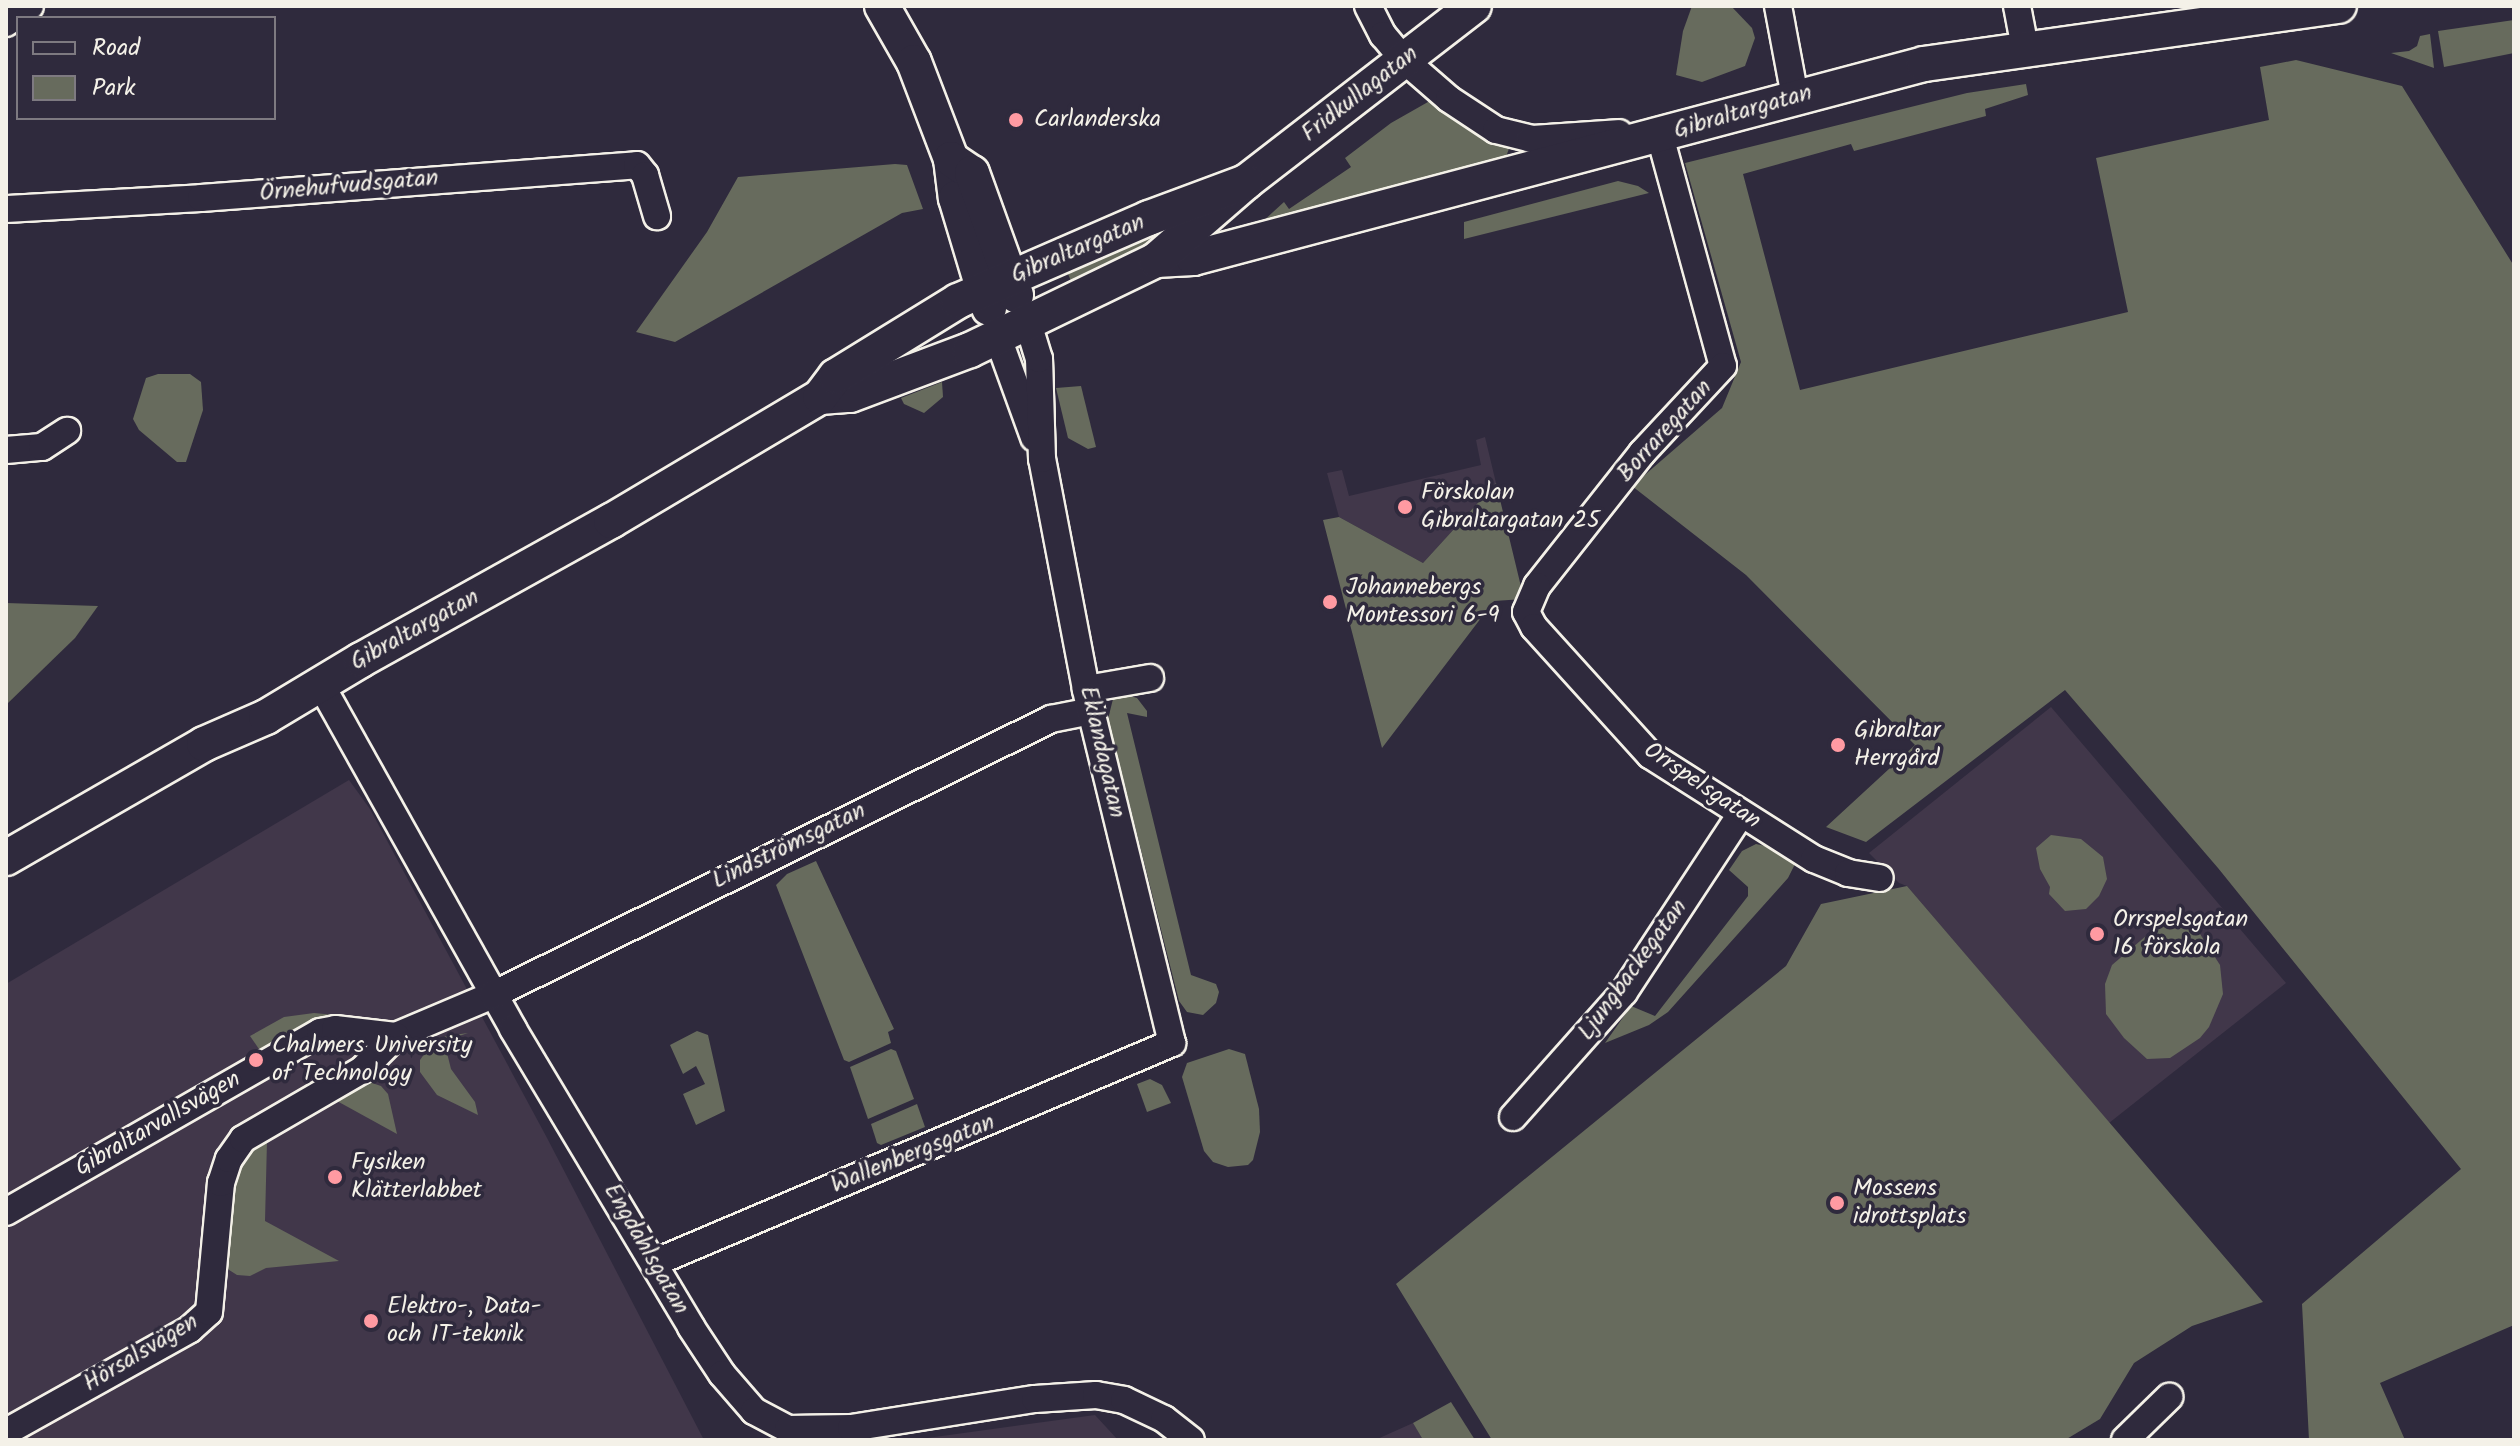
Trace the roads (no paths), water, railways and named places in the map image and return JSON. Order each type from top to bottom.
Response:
[{"type":"street","points":[[6,23],[30,6]]},
{"type":"street","name":"Eklandagatan","points":[[882,6],[914,62],[951,159],[972,173],[1000,244],[996,283],[997,335],[1042,459],[1089,700],[1172,1043]]},
{"type":"street","points":[[1368,6],[1383,35],[1403,59],[1449,99],[1505,134],[1531,139],[1609,135],[1650,128],[1667,134]]},
{"type":"street","name":"Fridkullagatan","points":[[1246,182],[1474,6]]},
{"type":"street","points":[[1778,6],[1795,97]]},
{"type":"street","points":[[2017,6],[2025,48]]},
{"type":"street","name":"Gibraltargatan","points":[[1156,260],[1193,258],[1924,64],[2339,6]]},
{"type":"street","name":"Borraregatan","points":[[1526,612],[1537,586],[1642,453],[1723,366],[1667,134]]},
{"type":"street","name":"Örnehufvudsgatan","points":[[6,209],[201,198],[637,165],[645,175],[657,216]]},
{"type":"street","name":"Gibraltargatan","points":[[820,397],[850,395],[970,350],[1156,260],[1246,182]]},
{"type":"street","name":"Gibraltargatan","points":[[6,858],[204,744],[266,717],[611,521],[820,397],[836,376],[996,283],[1246,182]]},
{"type":"street","name":"Eklandagatan","points":[[996,283],[1028,322],[1039,359],[1042,459]]},
{"type":"street","points":[[6,450],[42,447],[67,431]]},
{"type":"street","name":"Orrspelsgatan","points":[[1526,612],[1534,627],[1650,755],[1814,859],[1848,873],[1880,878]]},
{"type":"street","name":"Lindströmsgatan","points":[[493,995],[1089,700],[1150,678]]},
{"type":"street","name":"Engdahlsgatan","points":[[321,685],[493,995],[722,1374],[754,1411],[786,1435],[1035,1399],[1096,1395],[1124,1400],[1164,1419],[1191,1440]]},
{"type":"street","name":"Ljungbackegatan","points":[[1513,1117],[1624,992],[1741,814]]},
{"type":"street","name":"Gibraltarvallsvägen","points":[[6,1212],[320,1032],[335,1029],[396,1036],[493,995]]},
{"type":"street","name":"Hörsalsvägen","points":[[6,1432],[190,1329],[209,1312],[221,1183],[229,1159],[243,1139],[362,1070],[396,1036]]},
{"type":"street","name":"Wallenbergsgatan","points":[[654,1263],[1172,1043]]},
{"type":"street","points":[[2125,1440],[2169,1397]]},
{"type":"place","name":"Carlanderska","points":[[1016,120]]},
{"type":"place","name":"Förskolan Gibraltargatan 25","points":[[1405,507]]},
{"type":"place","name":"Johannebergs Montessori 6-9","points":[[1330,602]]},
{"type":"place","name":"Gibraltar Herrgård","points":[[1838,745]]},
{"type":"place","name":"Orrspelsgatan 16 förskola","points":[[2097,934]]},
{"type":"place","name":"Chalmers University of Technology","points":[[256,1060]]},
{"type":"place","name":"Fysiken Klätterlabbet","points":[[335,1177]]},
{"type":"place","name":"Mossens idrottsplats","points":[[1837,1203]]},
{"type":"place","name":"Elektro-, Data- och IT-teknik","points":[[371,1321]]}]
